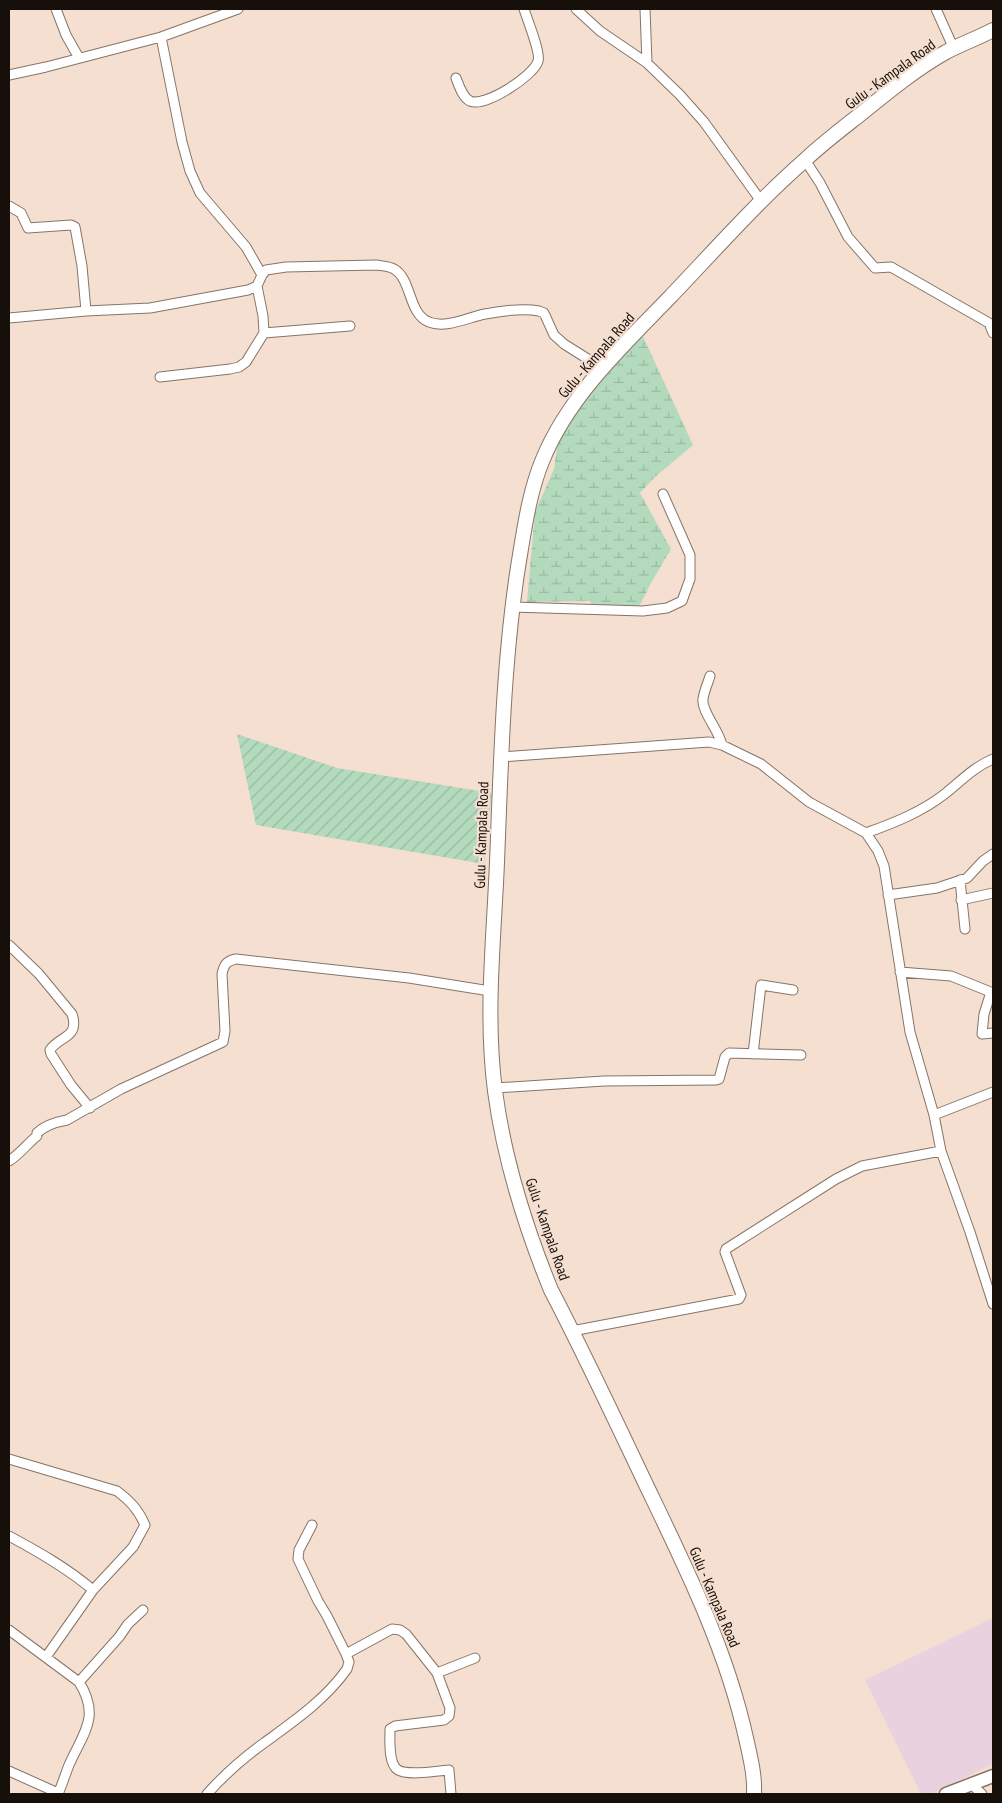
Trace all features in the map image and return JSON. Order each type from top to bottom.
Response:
[{"type":"main road","name":"Gulu - Kampala Road","points":[[754,1794],[752,1766],[741,1715],[711,1624],[689,1573],[551,1290],[536,1253],[512,1177],[495,1088],[490,1032],[490,990],[495,916],[500,756],[512,607],[530,504],[542,460],[576,398],[608,361],[761,201],[805,160],[894,87],[944,54],[993,30]]},
{"type":"street","points":[[56,9],[66,36],[79,58]]},
{"type":"street","points":[[9,75],[161,37],[238,9]]},
{"type":"street","points":[[456,78],[467,99],[476,103],[487,100],[512,86],[536,66],[538,57],[524,9]]},
{"type":"street","points":[[576,9],[600,31],[648,64],[680,95],[700,116],[761,201]]},
{"type":"street","points":[[645,9],[648,64]]},
{"type":"street","points":[[936,9],[954,49]]},
{"type":"street","points":[[161,37],[182,142],[190,171],[200,193],[246,247],[262,275]]},
{"type":"street","points":[[805,160],[820,183],[848,237],[875,268],[891,267],[989,323],[993,333]]},
{"type":"street","points":[[9,206],[21,213],[28,228],[71,225],[75,227],[82,266],[86,311]]},
{"type":"street","points":[[160,377],[239,367],[246,362],[264,333],[263,316],[257,286],[266,270],[286,267],[376,265],[390,268],[398,272],[417,310],[428,322],[450,322],[486,314],[539,310],[544,313],[554,335],[564,344],[591,361],[608,361]]},
{"type":"street","points":[[9,318],[86,311],[150,308],[233,294],[257,286]]},
{"type":"street","points":[[264,333],[350,326]]},
{"type":"street","points":[[512,607],[643,611],[667,608],[682,601],[690,579],[690,555],[663,494]]},
{"type":"street","points":[[710,676],[702,700],[704,711],[712,722],[722,745]]},
{"type":"street","points":[[500,756],[709,742],[722,745],[761,764],[809,802],[866,834],[878,851],[884,866],[910,1032],[934,1115],[941,1151],[993,1304]]},
{"type":"street","points":[[866,834],[905,819],[945,793],[981,764],[993,758]]},
{"type":"street","points":[[888,895],[937,888],[967,878],[983,861],[993,854]]},
{"type":"street","points":[[960,880],[965,929]]},
{"type":"street","points":[[961,900],[993,892]]},
{"type":"street","points":[[9,945],[40,974],[72,1014],[74,1021],[70,1035],[50,1050],[71,1085],[90,1108]]},
{"type":"street","points":[[9,1161],[37,1136],[41,1129],[67,1120],[121,1089],[223,1042],[225,1031],[222,974],[223,967],[230,960],[236,959],[409,978],[490,990]]},
{"type":"street","points":[[900,972],[951,976],[992,992],[984,1014],[982,1034],[993,1033]]},
{"type":"street","points":[[753,1054],[761,985],[792,990]]},
{"type":"street","points":[[495,1088],[604,1081],[716,1080],[728,1054],[800,1055]]},
{"type":"street","points":[[934,1115],[993,1092]]},
{"type":"street","points":[[572,1331],[738,1299],[741,1295],[725,1252],[726,1249],[836,1179],[862,1166],[941,1151]]},
{"type":"street","points":[[9,1459],[117,1491],[130,1501],[139,1512],[145,1525],[133,1547],[93,1590],[46,1657]]},
{"type":"street","points":[[207,1794],[263,1743],[301,1717],[347,1669],[349,1662],[346,1654],[298,1559],[299,1550],[312,1525]]},
{"type":"street","points":[[9,1536],[36,1549],[70,1570],[93,1590]]},
{"type":"street","points":[[79,1682],[120,1637],[128,1624],[143,1610]]},
{"type":"street","points":[[346,1654],[392,1629],[400,1630],[406,1634],[437,1673],[450,1708],[450,1716],[444,1720],[393,1727],[390,1731],[390,1751],[392,1761],[396,1769],[400,1771],[449,1770],[451,1794]]},
{"type":"street","points":[[9,1630],[79,1682],[88,1701],[90,1716],[88,1727],[69,1765],[58,1794],[9,1771]]},
{"type":"street","points":[[437,1673],[475,1658]]},
{"type":"street","points":[[946,1794],[993,1776]]},
{"type":"street","points":[[971,1784],[982,1794]]},
{"type":"shaded area","points":[[993,1618],[993,1764],[931,1794],[921,1794],[865,1680]]},
{"type":"green space","points":[[641,332],[693,445],[655,477],[640,493],[671,549],[639,607],[592,606],[590,601],[527,602],[535,512],[554,469],[558,441],[590,390]]},
{"type":"green space","points":[[237,734],[337,768],[492,793],[484,864],[256,825]]}]
